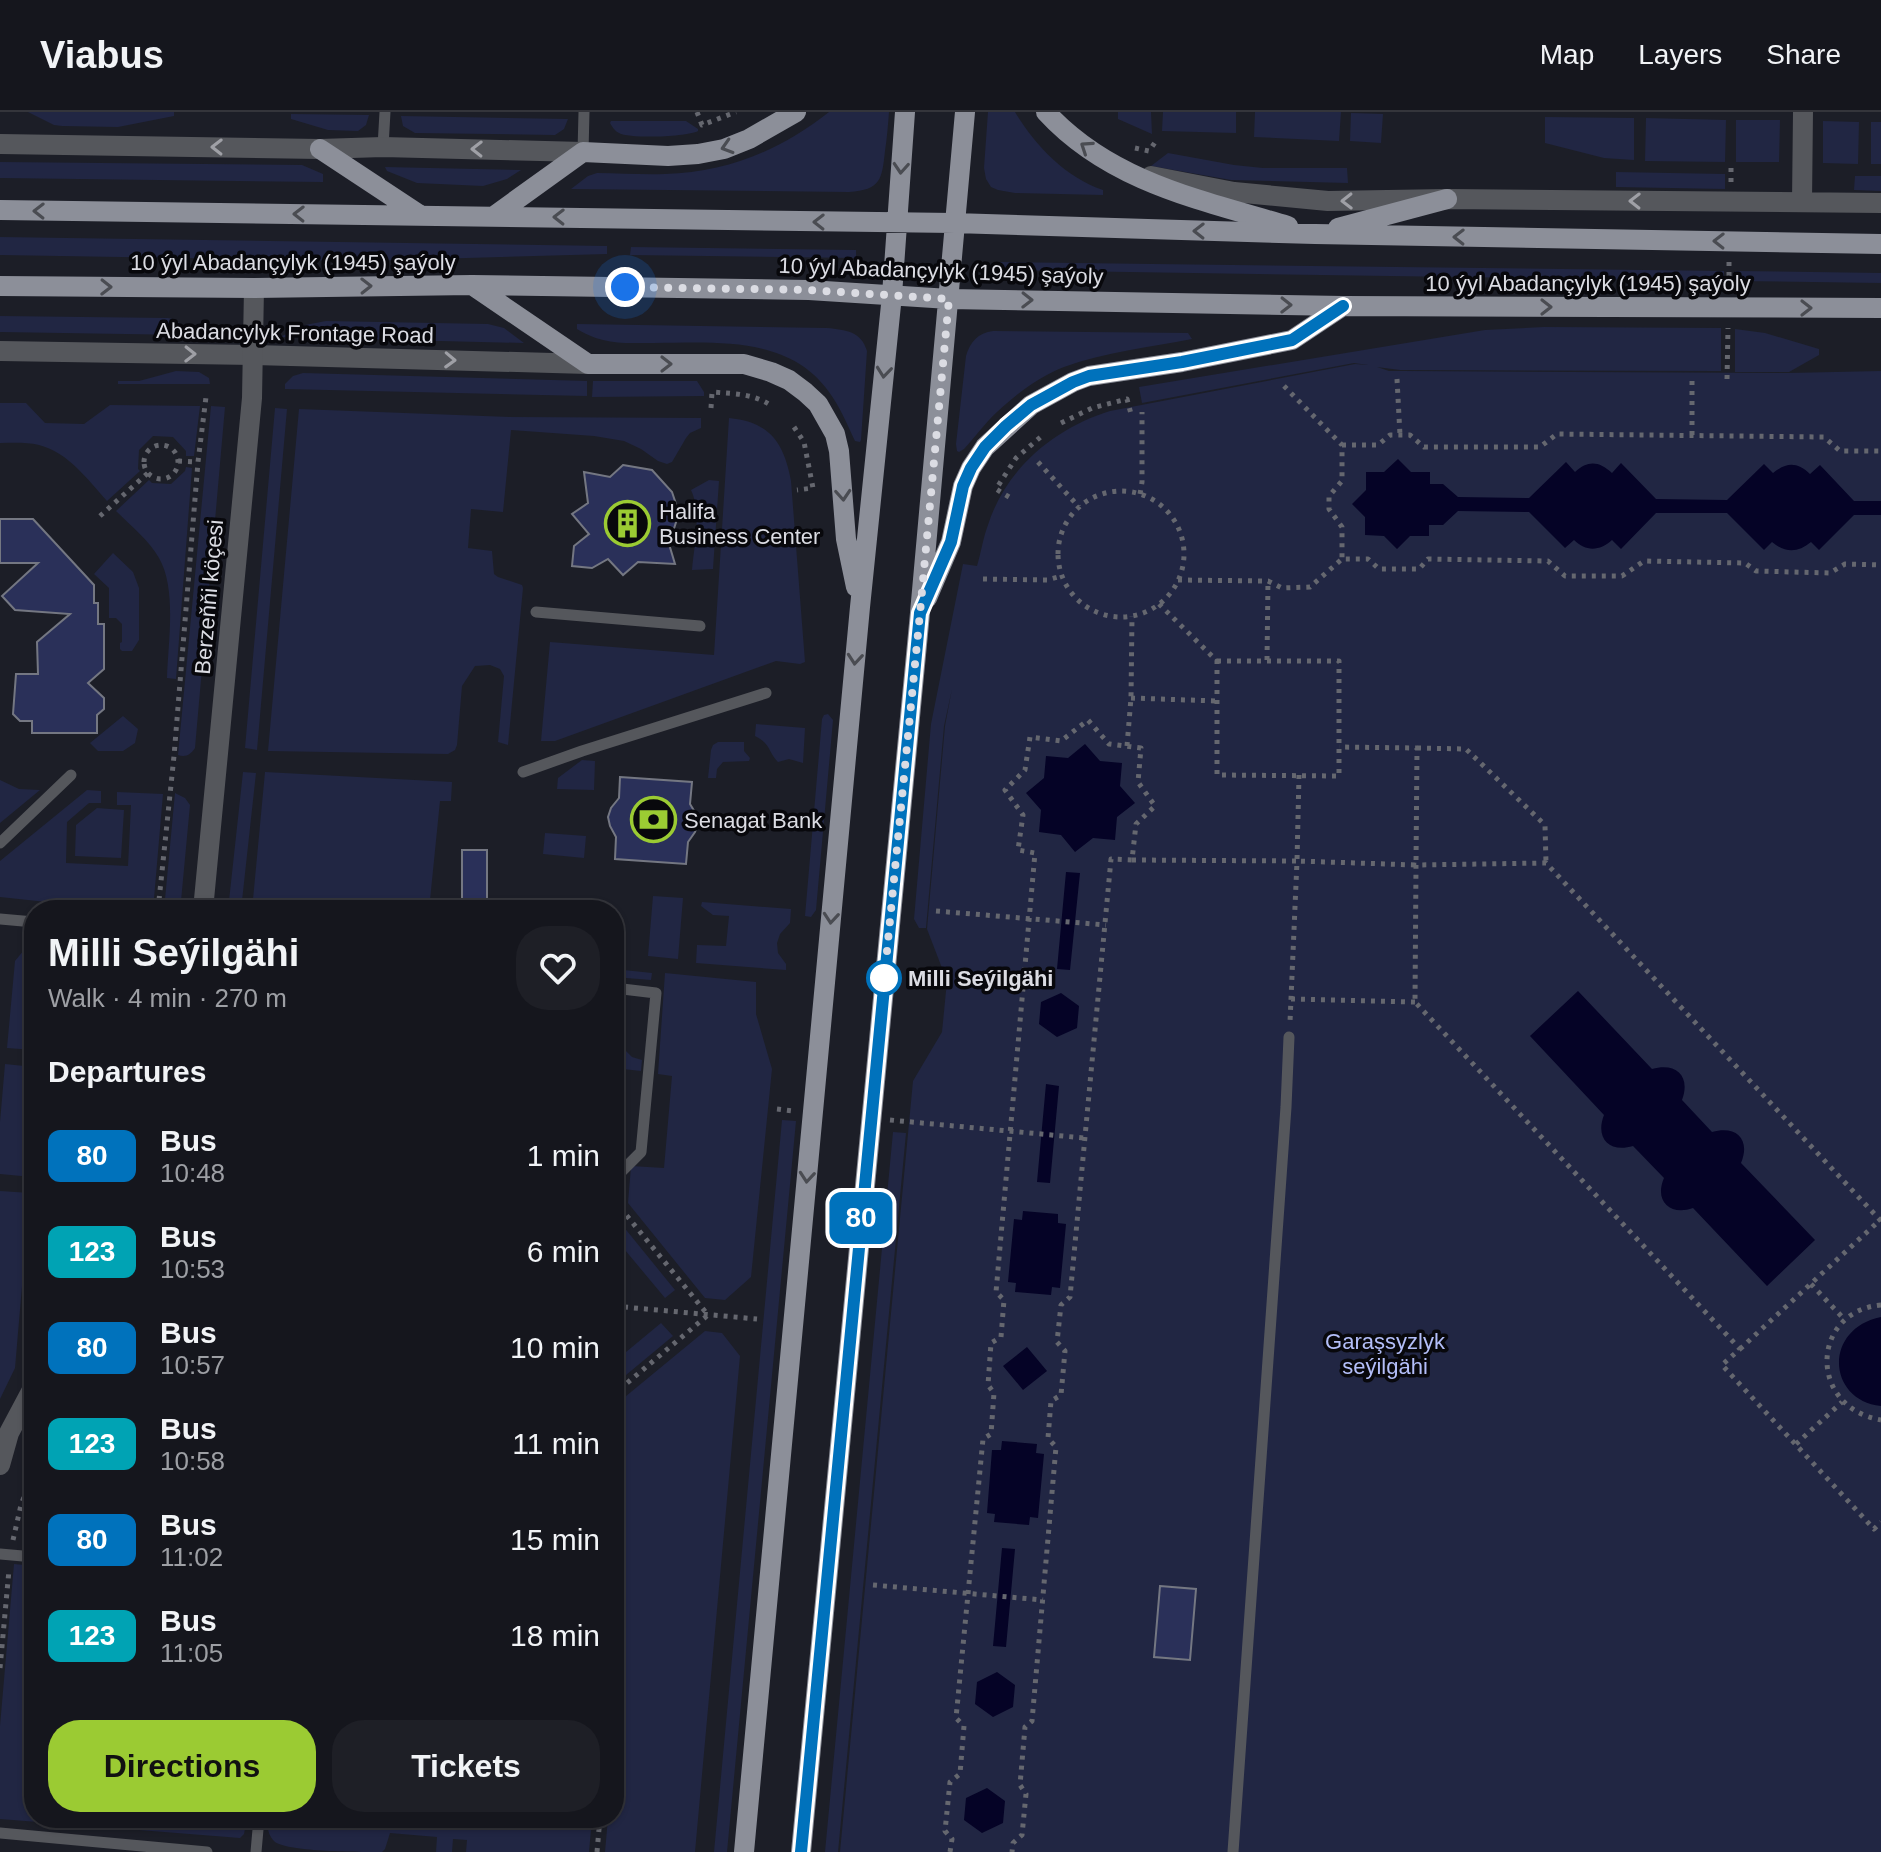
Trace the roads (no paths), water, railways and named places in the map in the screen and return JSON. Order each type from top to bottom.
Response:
[{"type":"main road","points":[[494,216],[583,152],[668,156],[698,154],[724,149],[749,139],[796,112]]},
{"type":"main road","points":[[744,1852],[892,295],[905,112]]},
{"type":"main road","points":[[801,1852],[965,112]]},
{"type":"main road","points":[[1046,112],[1065,133],[1110,163],[1156,185],[1315,234],[1447,199]]},
{"type":"main road","points":[[320,149],[420,215]]},
{"type":"main road","name":"10 ýyl Abadançylyk (1945) şaýoly","points":[[0,210],[954,223],[1315,234],[1881,244]]},
{"type":"main road","points":[[472,285],[588,364],[744,364],[789,380],[805,392],[818,404],[835,434],[841,464],[846,539],[860,607]]},
{"type":"main road","name":"10 ýyl Abadançylyk (1945) şaýoly","points":[[0,286],[254,288],[472,285],[809,290],[949,299],[1343,306],[1881,308]]},
{"type":"main road","points":[[920,613],[951,542],[963,486],[971,468],[985,447],[1031,405],[1089,376],[1182,362],[1292,340],[1343,306]]},
{"type":"street","points":[[1802,202],[1803,112]]},
{"type":"street","points":[[0,144],[583,152]]},
{"type":"street","points":[[1126,171],[1234,192],[1313,200],[1881,203]]},
{"type":"street","name":"Berzeňňi köçesi","points":[[204,900],[249,429],[254,288]]},
{"type":"street","name":"Abadancylyk Frontage Road","points":[[0,351],[588,364]]},
{"type":"street","points":[[0,1465],[9,1433],[24,1405]]},
{"type":"lane","points":[[383,147],[385,112]]},
{"type":"lane","points":[[583,152],[584,112]]},
{"type":"lane","points":[[536,612],[700,626]]},
{"type":"lane","points":[[523,772],[766,693]]},
{"type":"lane","points":[[0,843],[71,775]]},
{"type":"lane","points":[[0,919],[24,921]]},
{"type":"lane","points":[[624,989],[656,993],[641,1152],[624,1169]]},
{"type":"lane","points":[[1233,1852],[1289,1037]]},
{"type":"lane","points":[[0,1554],[24,1556]]},
{"type":"lane","points":[[256,1852],[258,1828]]},
{"type":"lane","points":[[0,1833],[207,1852]]},
{"type":"place","name":"Halifa Business Center","points":[[628,524]]},
{"type":"place","name":"Senagat Bank","points":[[653,820]]},
{"type":"place","name":"Milli Seýilgähi","points":[[884,978]]},
{"type":"park label","name":"Garaşsyzlyk seýilgähi","points":[[1385,1354]]}]
